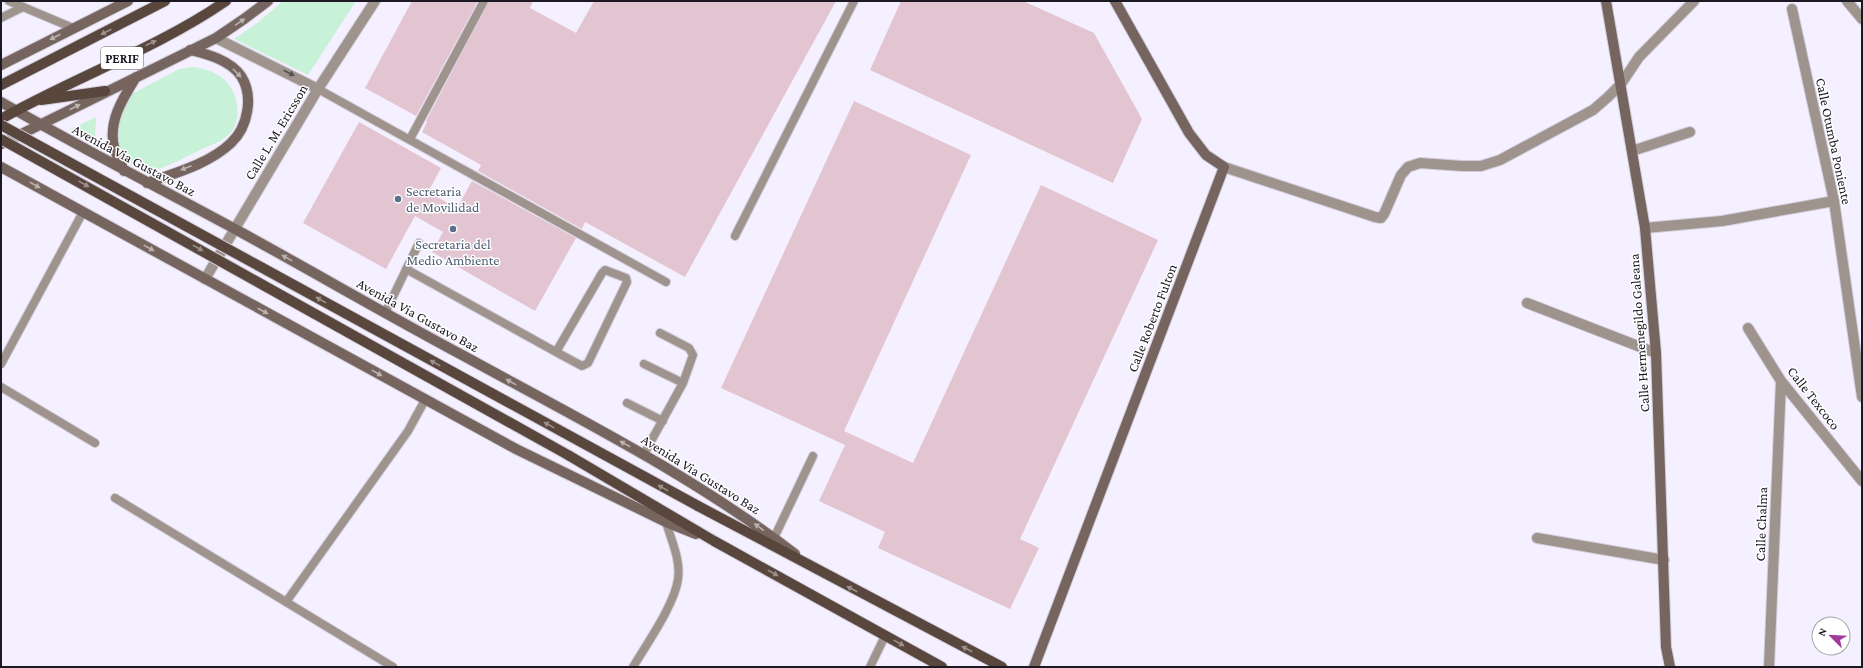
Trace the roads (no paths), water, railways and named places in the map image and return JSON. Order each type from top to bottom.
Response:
[{"type":"main road","points":[[1,65],[128,1]]},
{"type":"main road","name":"PERIF","points":[[1,85],[165,1]]},
{"type":"main road","name":"PERIF","points":[[1,119],[31,102],[190,24],[226,1]]},
{"type":"main road","points":[[1,144],[105,91],[216,38],[244,20],[268,1]]},
{"type":"main road","points":[[1115,1],[1189,133],[1206,155],[1224,167]]},
{"type":"main road","name":"Calle Hermenegildo Galeana","points":[[1606,1],[1645,228],[1656,353],[1666,647],[1670,667]]},
{"type":"main road","points":[[147,183],[200,163],[218,154],[232,142],[242,128],[248,112],[247,92],[240,75],[226,63],[211,55],[190,50]]},
{"type":"main road","points":[[124,170],[114,148],[112,135],[114,121],[121,101],[136,76]]},
{"type":"main road","points":[[31,102],[105,91]]},
{"type":"main road","name":"Avenida Via Gustavo Baz","points":[[1,102],[40,125],[235,229],[385,313],[644,454],[714,496],[774,538],[812,568]]},
{"type":"main road","name":"Avenida Via Gustavo Baz","points":[[1,125],[812,568],[1002,667]]},
{"type":"main road","points":[[1,139],[568,455],[714,541],[942,667]]},
{"type":"main road","points":[[1,167],[516,449],[666,522],[714,541]]},
{"type":"main road","name":"Calle Roberto Fulton","points":[[1034,667],[1224,167]]},
{"type":"street","name":"Calle L. M. Ericsson","points":[[205,279],[318,89],[375,1]]},
{"type":"street","points":[[1224,167],[1381,218],[1401,175],[1408,167],[1420,163],[1481,166],[1500,160],[1593,110],[1620,84],[1639,57],[1694,1]]},
{"type":"street","points":[[1847,1],[1862,19]]},
{"type":"street","name":"Calle Otumba Poniente","points":[[1792,9],[1834,201],[1862,397]]},
{"type":"street","points":[[216,38],[318,89]]},
{"type":"street","points":[[1632,150],[1690,132]]},
{"type":"street","points":[[1645,228],[1722,221],[1834,201]]},
{"type":"street","points":[[1526,303],[1656,353]]},
{"type":"street","name":"Calle Texcoco","points":[[1748,328],[1781,381],[1862,481]]},
{"type":"street","name":"Calle Chalma","points":[[1769,667],[1781,381]]},
{"type":"street","points":[[1537,538],[1664,560]]},
{"type":"lane","points":[[10,1],[73,28]]},
{"type":"lane","points":[[410,139],[484,1]]},
{"type":"lane","points":[[735,236],[854,1]]},
{"type":"lane","points":[[1,18],[23,7]]},
{"type":"lane","points":[[318,89],[666,282]]},
{"type":"lane","points":[[1,364],[83,212]]},
{"type":"lane","points":[[385,313],[419,243]]},
{"type":"lane","points":[[406,269],[556,352],[582,366],[585,366],[628,282],[626,278],[610,271],[605,270],[602,273],[556,352]]},
{"type":"lane","points":[[644,454],[683,383],[694,355],[690,348],[660,333]]},
{"type":"lane","points":[[644,364],[683,383]]},
{"type":"lane","points":[[1,386],[95,443]]},
{"type":"lane","points":[[286,602],[408,431],[425,400]]},
{"type":"lane","points":[[627,403],[663,421]]},
{"type":"lane","points":[[774,538],[813,456]]},
{"type":"lane","points":[[115,498],[393,667]]},
{"type":"lane","points":[[633,667],[670,603],[678,580],[677,558],[666,522]]},
{"type":"lane","points":[[870,667],[885,636]]},
{"type":"place","name":"Secretaria de Movilidad","points":[[398,199]]},
{"type":"place","name":"Secretaria del Medio Ambiente","points":[[453,229]]}]
